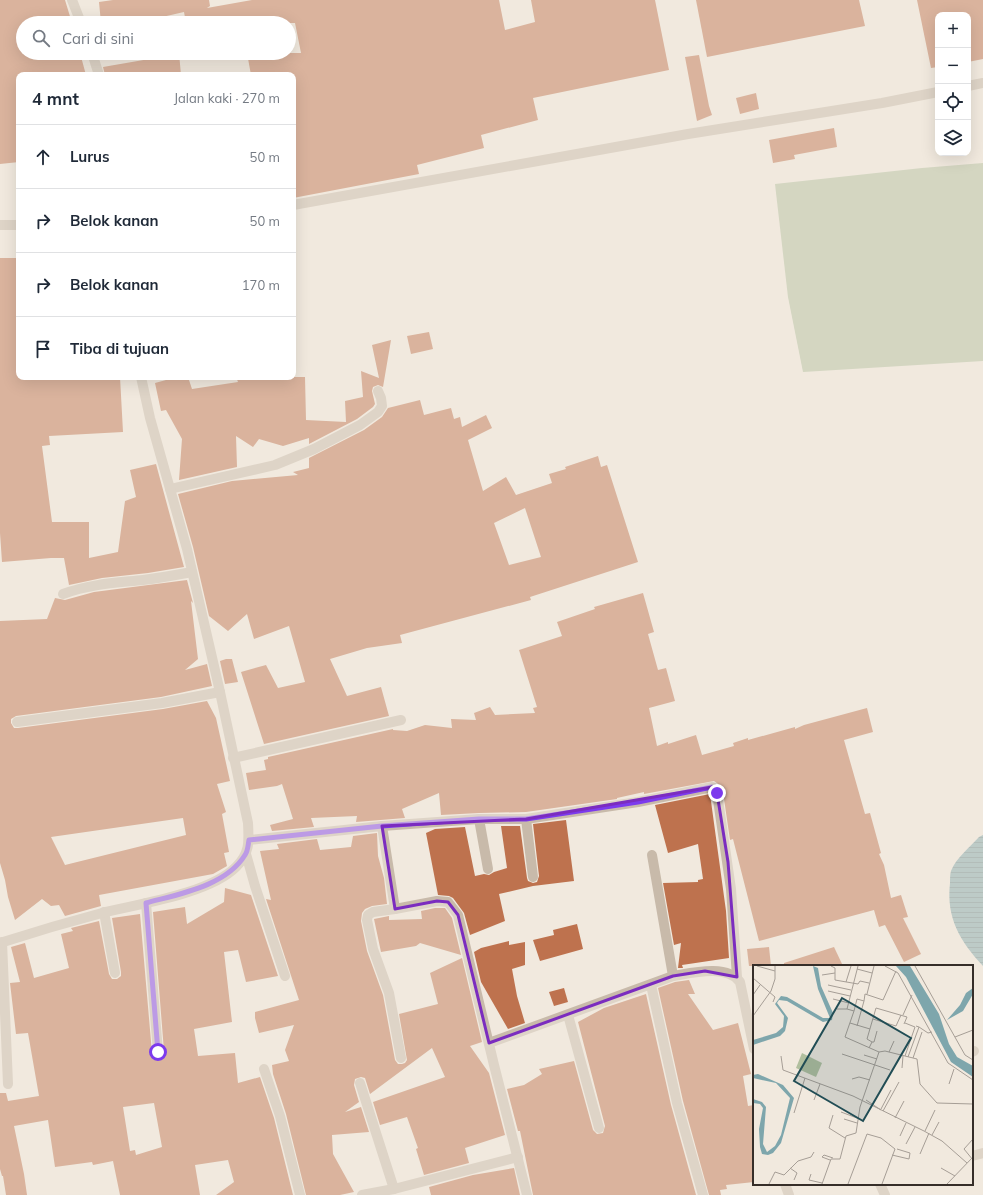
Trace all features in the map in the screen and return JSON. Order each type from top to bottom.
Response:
[{"type":"street","points":[[72,0],[78,16]]},
{"type":"street","points":[[94,60],[98,72]]},
{"type":"street","points":[[971,85],[983,83]]},
{"type":"street","points":[[296,204],[688,134],[882,103],[935,93]]},
{"type":"street","points":[[0,225],[16,225]]},
{"type":"street","points":[[8,1084],[1,942],[104,912],[146,903],[192,890],[218,880],[235,868],[246,854],[249,840],[248,823],[192,572],[150,418],[142,380]]},
{"type":"street","points":[[170,489],[275,465],[314,449],[360,425],[378,412],[382,406],[378,391]]},
{"type":"street","points":[[63,594],[97,584],[143,580],[192,572]]},
{"type":"street","points":[[16,722],[162,703],[220,692]]},
{"type":"street","points":[[233,758],[401,720]]},
{"type":"street","points":[[249,840],[382,826],[479,819],[526,819],[638,802],[712,787],[715,789],[728,862],[736,977]]},
{"type":"street","points":[[479,819],[488,869]]},
{"type":"street","points":[[526,819],[533,876]]},
{"type":"street","points":[[382,826],[395,909]]},
{"type":"street","points":[[246,854],[255,886],[286,976]]},
{"type":"street","points":[[652,855],[673,976]]},
{"type":"street","points":[[400,1058],[389,993],[373,949],[367,920],[368,915],[373,912],[437,900],[448,902],[458,915],[527,1195]]},
{"type":"street","points":[[146,903],[158,1052]]},
{"type":"street","points":[[104,912],[115,973]]},
{"type":"street","points":[[489,1043],[673,976],[705,971],[730,974],[736,977],[740,982],[753,1043]]},
{"type":"street","points":[[651,985],[677,1102],[703,1195]]},
{"type":"street","points":[[568,1015],[599,1128]]},
{"type":"street","points":[[264,1069],[280,1116],[300,1195]]},
{"type":"street","points":[[360,1083],[394,1189]]},
{"type":"street","points":[[362,1195],[394,1189],[518,1157]]},
{"type":"street","points":[[785,1185],[789,1195]]},
{"type":"street","points":[[880,1185],[885,1195]]},
{"type":"highlighted area","points":[[712,787],[717,793],[728,862],[737,977],[705,971],[673,976],[489,1043],[458,915],[448,902],[437,901],[395,909],[382,826],[526,819]]},
{"type":"green space","points":[[983,163],[983,361],[803,372],[788,297],[775,184]]},
{"type":"water","points":[[983,835],[983,966],[961,938],[956,928],[950,907],[949,896],[950,874],[953,866],[979,837]]},
{"type":"building","points":[[0,0],[65,0],[70,16],[16,16],[16,60],[82,60],[85,72],[16,72],[16,162],[0,164]]},
{"type":"building","points":[[113,0],[209,0],[210,6],[207,8],[252,0],[499,0],[505,30],[535,22],[531,0],[655,0],[669,70],[533,98],[538,120],[481,135],[484,148],[417,165],[419,174],[296,197],[296,72],[250,72],[248,60],[296,60],[296,53],[301,53],[296,28],[296,16],[185,16],[184,12],[166,16],[100,16],[99,2]]},
{"type":"building","points":[[696,0],[859,0],[865,26],[707,57]]},
{"type":"building","points":[[917,0],[983,0],[983,59],[971,61],[971,12],[935,12],[935,67],[931,68]]},
{"type":"building","points":[[699,55],[712,115],[697,121],[685,57]]},
{"type":"building","points":[[143,60],[180,60],[181,72],[104,72],[103,67]]},
{"type":"building","points":[[756,93],[759,109],[740,114],[736,98]]},
{"type":"building","points":[[834,128],[837,147],[794,155],[795,159],[773,163],[769,140]]},
{"type":"building","points":[[0,258],[16,258],[16,380],[120,380],[123,432],[49,436],[50,445],[42,446],[52,522],[89,522],[89,558],[118,552],[125,501],[136,497],[130,470],[156,464],[184,567],[102,578],[69,585],[64,558],[2,562],[0,533]]},
{"type":"building","points":[[429,332],[433,349],[411,354],[407,336]]},
{"type":"building","points":[[391,340],[383,387],[378,385],[373,387],[372,391],[375,404],[357,419],[309,444],[309,438],[283,446],[259,439],[253,447],[236,436],[237,467],[179,480],[182,439],[166,410],[161,411],[155,383],[166,380],[189,380],[192,389],[238,382],[237,380],[296,380],[296,377],[305,377],[306,420],[346,422],[345,401],[363,397],[361,371],[379,378],[372,345]]},
{"type":"building","points":[[420,400],[424,415],[451,408],[454,419],[460,417],[462,427],[486,415],[492,428],[468,440],[483,491],[506,477],[516,495],[552,483],[549,474],[598,456],[601,467],[607,465],[638,562],[530,597],[531,600],[400,635],[402,643],[367,648],[330,659],[347,696],[381,687],[389,716],[264,744],[241,672],[266,665],[278,688],[305,682],[289,626],[254,639],[247,614],[228,631],[209,616],[193,547],[178,494],[232,481],[298,475],[293,472],[309,468],[309,458],[364,430],[382,417],[388,408]],"holes":[[[525,508],[541,557],[509,565],[494,523]]]},
{"type":"building","points":[[187,580],[193,603],[191,601],[198,659],[185,670],[207,664],[212,686],[161,697],[16,716],[11,719],[11,723],[14,728],[18,728],[163,709],[207,701],[216,718],[230,781],[217,784],[226,812],[222,814],[229,852],[224,853],[227,866],[213,874],[99,895],[101,906],[65,916],[59,905],[51,906],[42,899],[15,920],[0,863],[0,621],[47,619],[55,598],[65,600],[94,592]],"holes":[[[183,818],[186,835],[65,865],[51,837]]]},
{"type":"building","points":[[643,593],[654,632],[648,634],[658,670],[666,668],[675,701],[649,708],[657,746],[696,735],[702,755],[734,746],[733,743],[748,738],[748,740],[795,727],[795,729],[804,725],[867,708],[873,732],[844,740],[865,814],[870,813],[891,898],[901,895],[908,917],[903,918],[921,954],[904,962],[885,925],[879,927],[874,910],[759,941],[733,839],[730,840],[723,792],[721,786],[714,781],[644,794],[644,792],[617,799],[526,812],[441,815],[439,793],[402,809],[405,818],[356,822],[357,816],[311,818],[314,827],[272,831],[270,825],[293,819],[282,784],[249,790],[246,773],[266,770],[264,760],[268,759],[268,757],[393,729],[407,731],[425,725],[452,728],[451,719],[476,720],[474,713],[490,707],[495,715],[535,713],[533,708],[537,707],[519,650],[562,636],[557,622],[595,609],[594,607]]},
{"type":"building","points":[[232,659],[238,682],[225,684],[220,661]]},
{"type":"building","points":[[710,794],[726,911],[729,958],[682,965],[683,968],[678,968],[681,943],[674,945],[663,883],[698,882],[698,880],[703,879],[698,844],[668,853],[655,805]]},
{"type":"building","points":[[566,820],[574,881],[533,886],[499,894],[505,921],[470,935],[464,913],[453,898],[438,895],[426,833],[435,829],[465,827],[475,876],[484,874],[489,875],[507,868],[501,826],[520,826],[527,878],[528,881],[533,883],[537,882],[539,876],[533,824]]},
{"type":"building","points":[[377,833],[378,856],[384,878],[387,904],[372,906],[365,909],[362,913],[361,921],[367,951],[383,995],[395,1060],[398,1064],[402,1064],[407,1060],[399,1014],[438,1004],[430,973],[462,958],[482,1042],[470,1046],[489,1073],[505,1135],[465,1148],[469,1163],[424,1175],[416,1149],[418,1148],[407,1117],[380,1125],[373,1102],[445,1077],[432,1048],[370,1094],[365,1078],[361,1077],[355,1079],[354,1085],[359,1102],[345,1112],[361,1107],[369,1132],[332,1135],[333,1154],[354,1192],[340,1195],[306,1195],[286,1114],[273,1074],[272,1065],[289,1061],[285,1050],[294,1025],[259,1033],[255,1018],[255,1012],[299,1000],[266,899],[271,900],[260,851],[279,849],[277,844],[317,839],[320,850],[351,847],[353,836]]},
{"type":"building","points":[[225,888],[251,895],[278,976],[246,982],[238,950],[224,952],[232,1022],[194,1029],[198,1056],[235,1053],[238,1083],[260,1077],[274,1118],[293,1195],[216,1195],[234,1182],[228,1160],[195,1165],[200,1195],[120,1195],[113,1161],[93,1165],[92,1162],[55,1167],[48,1120],[14,1126],[27,1195],[6,1195],[3,1176],[0,1169],[0,1093],[6,1093],[8,1101],[39,1096],[28,1033],[16,1034],[10,983],[20,982],[11,947],[25,943],[34,978],[69,968],[61,934],[73,931],[71,928],[99,921],[109,974],[112,979],[117,979],[121,976],[121,972],[112,918],[140,914],[152,1053],[155,1058],[159,1058],[164,1055],[164,1051],[153,912],[185,907],[187,924],[224,902]],"holes":[[[154,1103],[162,1147],[136,1155],[135,1150],[130,1151],[123,1107]]]},
{"type":"building","points":[[435,908],[445,908],[452,918],[461,955],[420,943],[416,946],[381,952],[374,919],[389,916],[389,920],[422,919],[421,911]]},
{"type":"building","points":[[577,924],[583,949],[540,961],[533,940],[554,935],[553,930]]},
{"type":"building","points":[[509,941],[509,945],[525,942],[525,965],[512,969],[517,996],[525,1023],[508,1029],[481,982],[474,952],[481,948]]},
{"type":"building","points":[[769,947],[771,965],[749,966],[747,949]]},
{"type":"building","points":[[834,947],[843,965],[784,965],[784,963]]},
{"type":"building","points":[[689,980],[695,994],[688,994],[713,1030],[738,1023],[751,1074],[743,1076],[748,1106],[753,1105],[753,1182],[726,1185],[727,1189],[720,1190],[721,1195],[709,1195],[683,1101],[658,988],[675,982]]},
{"type":"building","points":[[564,988],[568,1002],[554,1006],[549,992]]},
{"type":"building","points":[[646,994],[671,1105],[696,1195],[533,1195],[520,1131],[518,1131],[507,1089],[524,1085],[542,1074],[539,1069],[574,1061],[593,1130],[597,1134],[603,1133],[605,1126],[578,1022],[604,1008]]},
{"type":"building","points":[[514,1168],[520,1195],[431,1195],[429,1187],[473,1175]]},
{"type":"route","points":[[158,1052],[146,903],[192,890],[218,880],[235,868],[246,854],[249,840],[382,826],[479,819],[526,819],[638,802],[712,787],[717,793]]}]
